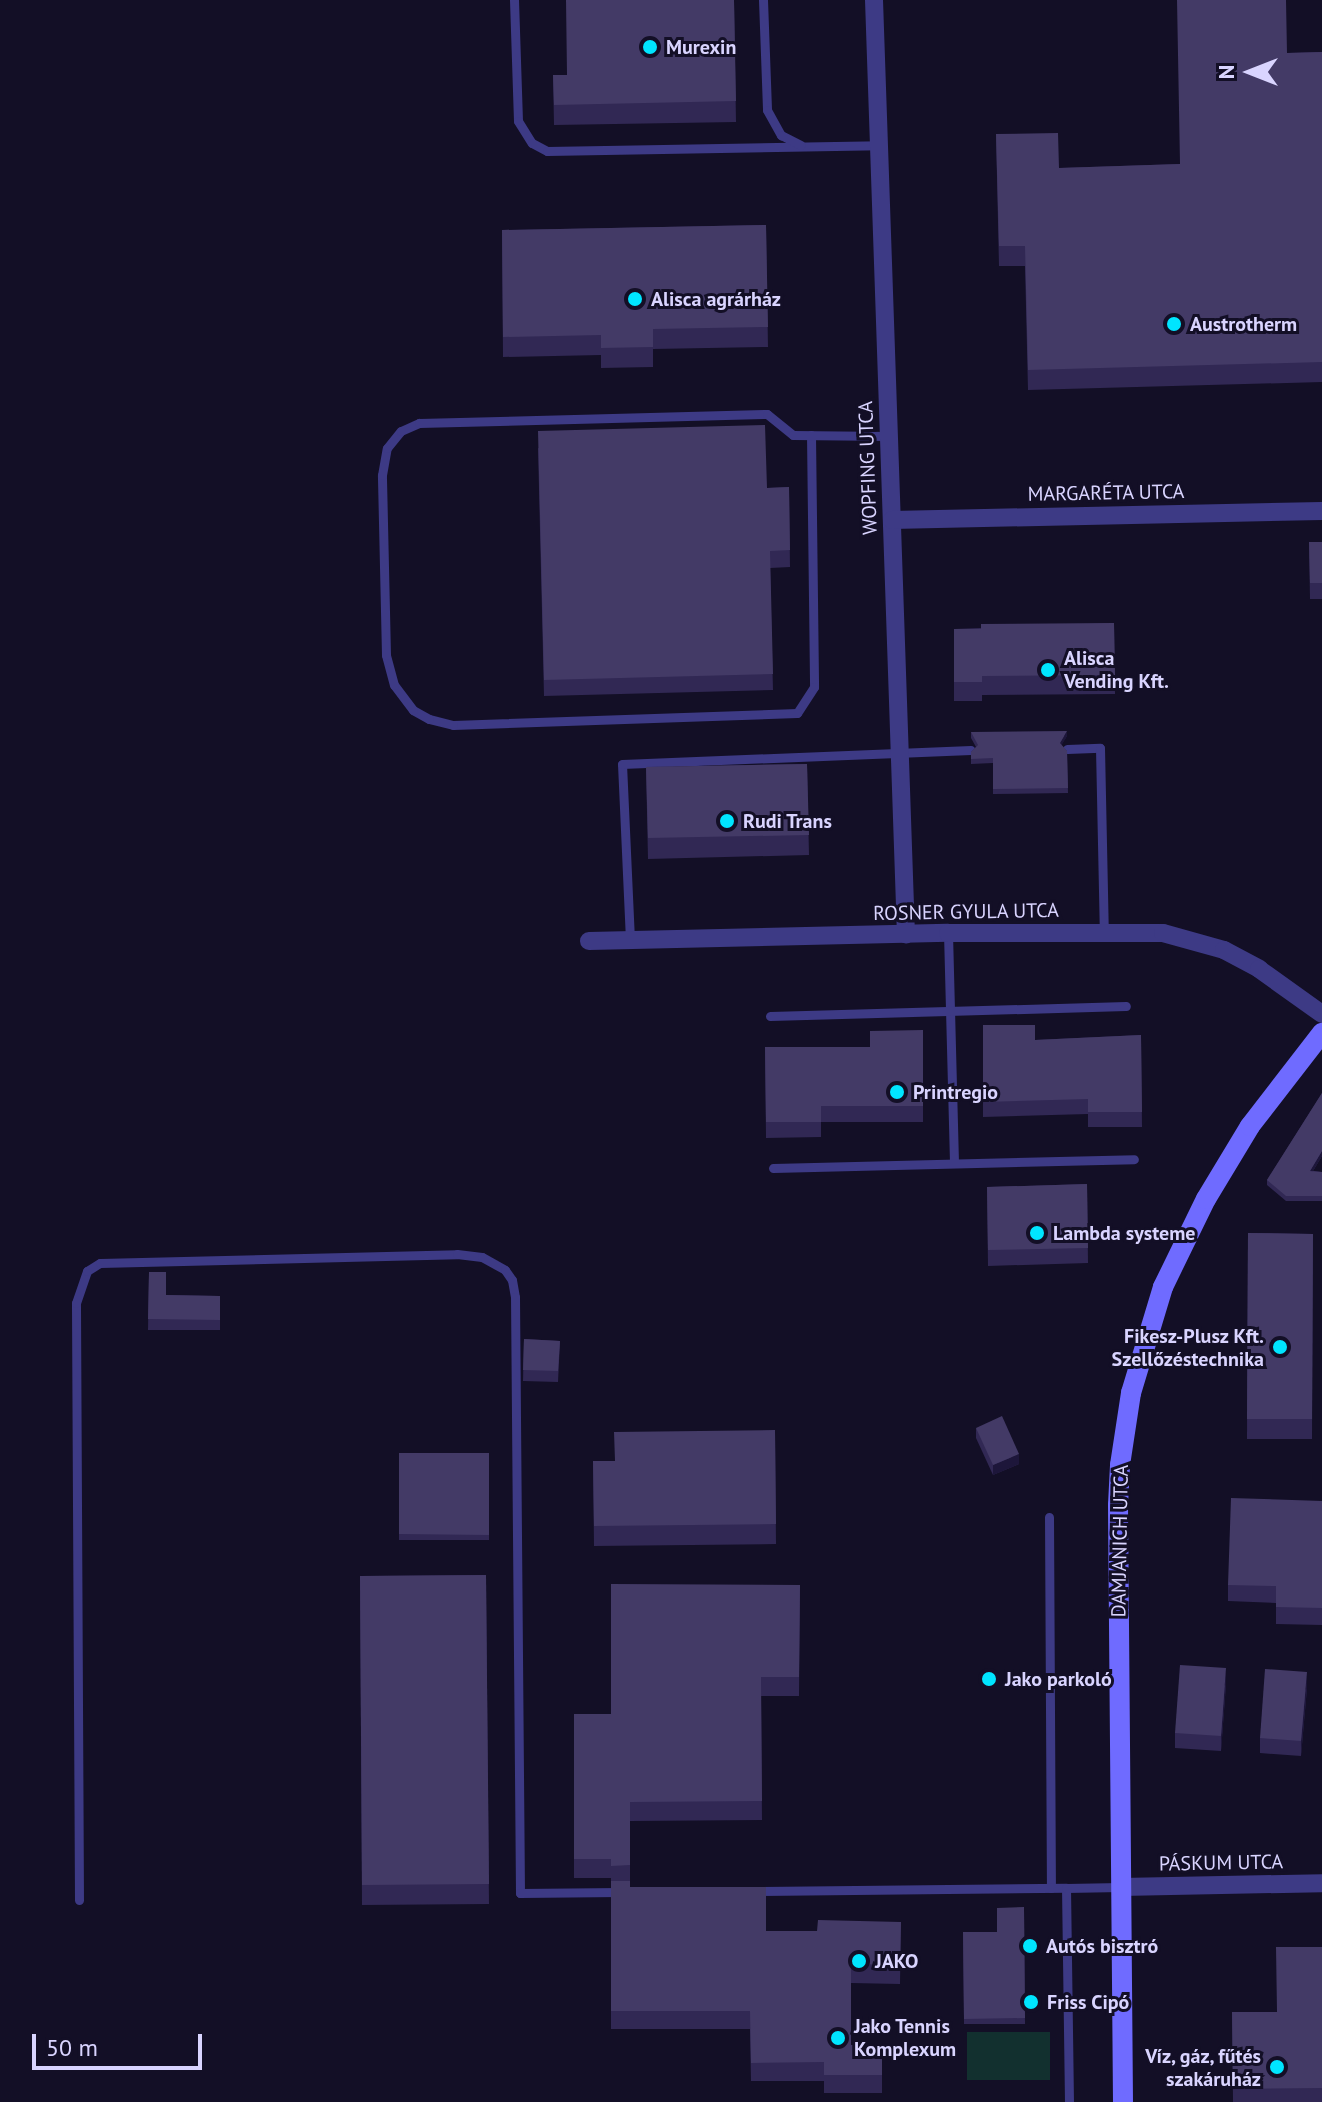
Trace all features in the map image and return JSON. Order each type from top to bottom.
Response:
[{"type":"main road","name":"DAMJANICH UTCA","points":[[1123,2102],[1118,1505],[1120,1465],[1131,1393],[1163,1287],[1206,1199],[1250,1126],[1322,1033]]},
{"type":"street","name":"WOPFING UTCA","points":[[874,0],[906,934]]},
{"type":"street","name":"MARGARÉTA UTCA","points":[[892,520],[1322,511]]},
{"type":"street","name":"ROSNER GYULA UTCA","points":[[589,941],[948,933],[1163,933],[1197,939],[1259,969],[1322,1014]]},
{"type":"street","name":"PÁSKUM UTCA","points":[[1121,1887],[1322,1883]]},
{"type":"lane","points":[[514,0],[518,121],[532,143],[547,151],[879,145]]},
{"type":"lane","points":[[763,0],[767,110],[781,135],[808,147]]},
{"type":"lane","points":[[811,435],[814,687],[797,713],[453,725],[413,710],[394,685],[386,655],[382,475],[387,448],[401,431],[419,423],[767,414],[793,435],[811,435],[889,436]]},
{"type":"lane","points":[[1067,749],[1100,748],[1104,933]]},
{"type":"lane","points":[[630,940],[622,764],[971,750]]},
{"type":"lane","points":[[948,933],[954,1163]]},
{"type":"lane","points":[[770,1016],[1126,1006]]},
{"type":"lane","points":[[773,1168],[1134,1159]]},
{"type":"lane","points":[[79,1900],[76,1303],[87,1271],[100,1263],[457,1254],[482,1257],[505,1270],[512,1280],[515,1297],[520,1893],[629,1892]]},
{"type":"lane","points":[[1049,1517],[1051,1888]]},
{"type":"lane","points":[[738,1892],[1121,1887]]},
{"type":"lane","points":[[1066,1888],[1069,2102]]},
{"type":"green space","points":[[967,2032],[1050,2032],[1050,2080],[967,2080]]},
{"type":"building","name":"Murexin","points":[[566,0],[734,0],[736,101],[554,105],[553,75],[567,75]]},
{"type":"building","name":"Austrotherm","points":[[1177,0],[1286,0],[1287,53],[1322,52],[1322,362],[1028,370],[1025,246],[999,246],[996,134],[1058,133],[1059,168],[1180,164]]},
{"type":"building","name":"Alisca agrárház","points":[[766,225],[768,327],[653,329],[653,347],[601,348],[601,335],[503,337],[502,230]]},
{"type":"building","points":[[765,425],[767,488],[789,487],[790,550],[770,551],[773,674],[544,680],[538,431]]},
{"type":"building","points":[[1309,542],[1322,542],[1322,583],[1310,583]]},
{"type":"building","points":[[1114,623],[1115,675],[982,676],[982,682],[954,682],[954,629],[981,629],[981,624]]},
{"type":"building","points":[[1067,731],[1060,743],[1067,751],[1068,788],[993,789],[993,758],[971,759],[971,752],[978,745],[971,732]]},
{"type":"building","name":"Rudi Trans","points":[[807,764],[809,835],[648,838],[646,767]]},
{"type":"building","points":[[983,1025],[1035,1025],[1035,1040],[1141,1035],[1142,1112],[1088,1112],[1088,1099],[983,1102]]},
{"type":"building","points":[[923,1030],[923,1106],[821,1106],[821,1122],[766,1122],[765,1047],[870,1047],[870,1031]]},
{"type":"building","points":[[1322,1093],[1322,1151],[1310,1171],[1322,1172],[1322,1196],[1286,1196],[1267,1180]]},
{"type":"building","name":"Lambda systeme","points":[[1087,1184],[1088,1248],[988,1250],[987,1187]]},
{"type":"building","name":"Fikesz-Plusz Kft. Szellőzéstechnika","points":[[1248,1233],[1313,1234],[1312,1419],[1247,1419]]},
{"type":"building","points":[[149,1272],[166,1272],[166,1295],[220,1296],[220,1320],[148,1319]]},
{"type":"building","points":[[524,1339],[560,1341],[558,1371],[523,1370]]},
{"type":"building","points":[[1002,1416],[1019,1454],[993,1465],[976,1428]]},
{"type":"building","points":[[775,1430],[776,1524],[594,1526],[593,1461],[615,1461],[614,1432]]},
{"type":"building","points":[[399,1453],[489,1453],[489,1535],[399,1534]]},
{"type":"building","points":[[1231,1498],[1322,1501],[1322,1608],[1276,1607],[1276,1586],[1228,1585]]},
{"type":"building","points":[[486,1575],[489,1884],[362,1885],[360,1576]]},
{"type":"building","points":[[611,1584],[800,1585],[799,1677],[761,1677],[762,1801],[630,1802],[630,1865],[611,1866],[611,1859],[574,1859],[574,1714],[611,1714]]},
{"type":"building","points":[[1180,1665],[1226,1668],[1221,1736],[1175,1733]]},
{"type":"building","points":[[1265,1669],[1307,1672],[1301,1741],[1260,1738]]},
{"type":"building","points":[[611,1881],[630,1881],[630,1887],[766,1887],[766,1931],[817,1931],[818,1920],[901,1922],[900,1965],[851,1964],[851,2045],[882,2045],[882,2075],[824,2075],[824,2062],[751,2063],[750,2011],[611,2011]]},
{"type":"building","points":[[1024,1907],[1025,2018],[964,2019],[963,1932],[997,1932],[997,1908]]},
{"type":"building","name":"Víz, gáz, fűtés szakáruház","points":[[1276,1947],[1322,1947],[1322,2088],[1233,2089],[1232,2012],[1277,2012]]},
{"type":"place","name":"Murexin","points":[[650,47]]},
{"type":"place","name":"Alisca agrárház","points":[[635,299]]},
{"type":"place","name":"Austrotherm","points":[[1174,324]]},
{"type":"place","name":"Alisca Vending Kft.","points":[[1048,670]]},
{"type":"place","name":"Rudi Trans","points":[[727,821]]},
{"type":"place","name":"Printregio","points":[[897,1092]]},
{"type":"place","name":"Lambda systeme","points":[[1037,1233]]},
{"type":"place","name":"Fikesz-Plusz Kft. Szellőzéstechnika","points":[[1280,1347]]},
{"type":"place","name":"Jako parkoló","points":[[989,1679]]},
{"type":"place","name":"Autós bisztró","points":[[1030,1946]]},
{"type":"place","name":"JAKO","points":[[859,1961]]},
{"type":"place","name":"Friss Cipó","points":[[1031,2002]]},
{"type":"place","name":"Jako Tennis Komplexum","points":[[838,2038]]},
{"type":"place","name":"Víz, gáz, fűtés szakáruház","points":[[1277,2067]]}]
